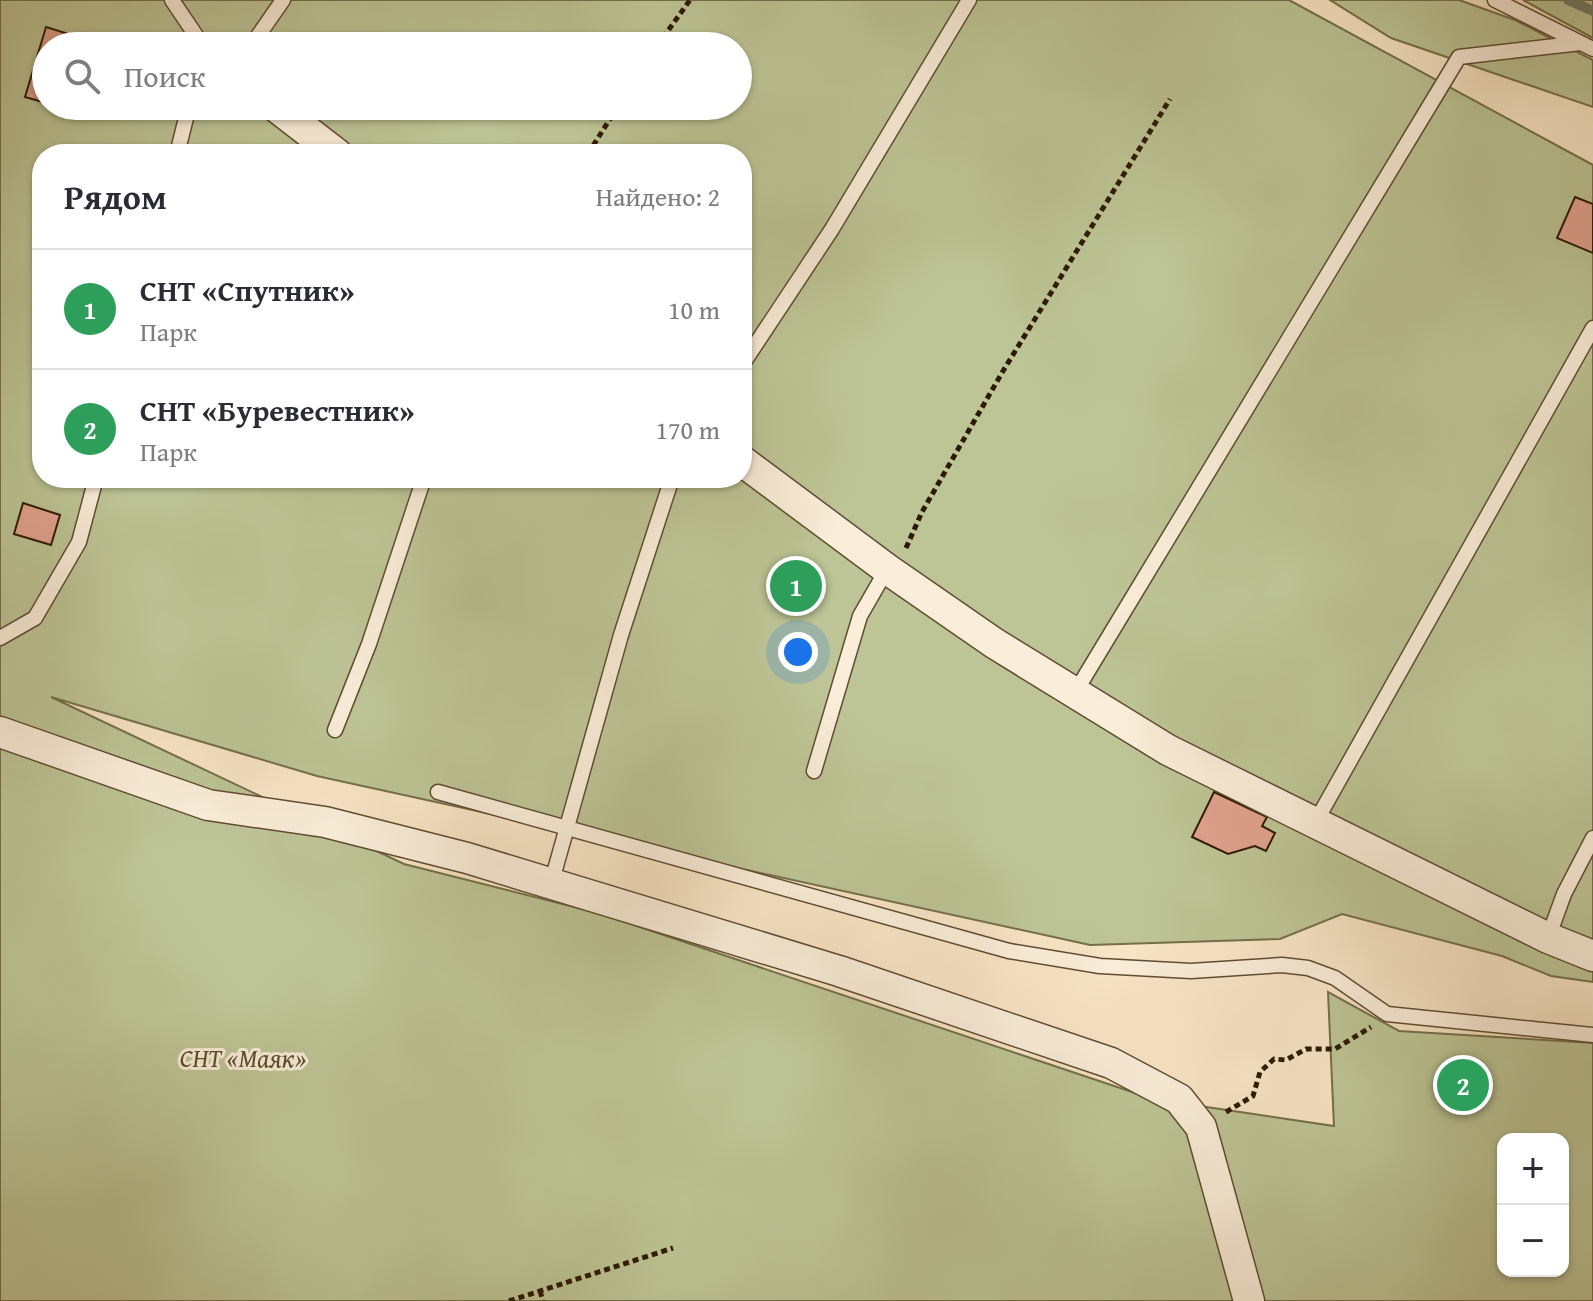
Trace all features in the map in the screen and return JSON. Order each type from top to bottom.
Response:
[{"type":"street","points":[[293,120],[324,144]]},
{"type":"street","points":[[752,468],[891,572],[994,643],[1168,750],[1548,938],[1593,956]]},
{"type":"street","points":[[0,732],[208,805],[325,822],[551,884],[839,971],[1111,1063],[1179,1099],[1201,1127],[1249,1301]]},
{"type":"lane","points":[[172,0],[194,32]]},
{"type":"lane","points":[[261,32],[283,0]]},
{"type":"lane","points":[[752,350],[832,229],[969,0]]},
{"type":"lane","points":[[1495,0],[1564,38],[1587,46]]},
{"type":"lane","points":[[1076,691],[1459,57],[1587,46]]},
{"type":"lane","points":[[180,144],[186,120]]},
{"type":"lane","points":[[1315,823],[1593,328]]},
{"type":"lane","points":[[0,638],[35,618],[79,542],[93,488]]},
{"type":"lane","points":[[335,730],[369,644],[421,488]]},
{"type":"lane","points":[[551,884],[669,488]]},
{"type":"lane","points":[[814,771],[860,616],[891,572]]},
{"type":"lane","points":[[438,792],[565,829],[769,881],[1009,951],[1100,966],[1191,971],[1282,965],[1308,968],[1335,978],[1387,1014],[1593,1035]]},
{"type":"lane","points":[[1548,938],[1564,894],[1593,838]]},
{"type":"path","points":[[667,32],[690,0]]},
{"type":"path","points":[[891,572],[1003,371],[1170,99]]},
{"type":"path","points":[[594,144],[609,120]]},
{"type":"path","points":[[1201,1127],[1253,1096],[1260,1072],[1274,1059],[1286,1060],[1306,1049],[1335,1049],[1387,1014]]},
{"type":"path","points":[[509,1301],[673,1248]]},
{"type":"path","points":[[540,1291],[543,1301]]},
{"type":"green space","name":"СНТ «Маяк»","points":[[0,0],[1289,0],[1593,165],[1593,982],[1551,976],[1502,956],[1342,914],[1280,939],[1090,945],[317,776],[51,697],[404,864],[598,913],[1153,1099],[1334,1126],[1328,992],[1399,1031],[1593,1043],[1593,1301],[0,1301]]},
{"type":"green space","points":[[1330,0],[1459,0],[1515,20],[1593,60],[1593,107],[1391,38]]},
{"type":"green space","points":[[1523,0],[1593,0],[1593,38]]},
{"type":"building","points":[[46,27],[62,32],[44,32]]},
{"type":"building","points":[[32,74],[32,99],[25,97]]},
{"type":"building","points":[[1575,197],[1593,204],[1593,253],[1557,238]]},
{"type":"building","points":[[23,503],[60,515],[51,545],[14,534]]},
{"type":"building","points":[[1214,792],[1267,817],[1262,826],[1275,833],[1266,851],[1255,846],[1228,854],[1192,837]]},
{"type":"waterway","points":[[1568,0],[1593,11]]},
{"type":"place","name":"СНТ «Спутник»","points":[[796,586]]},
{"type":"place","name":"СНТ «Буревестник»","points":[[1463,1085]]}]
